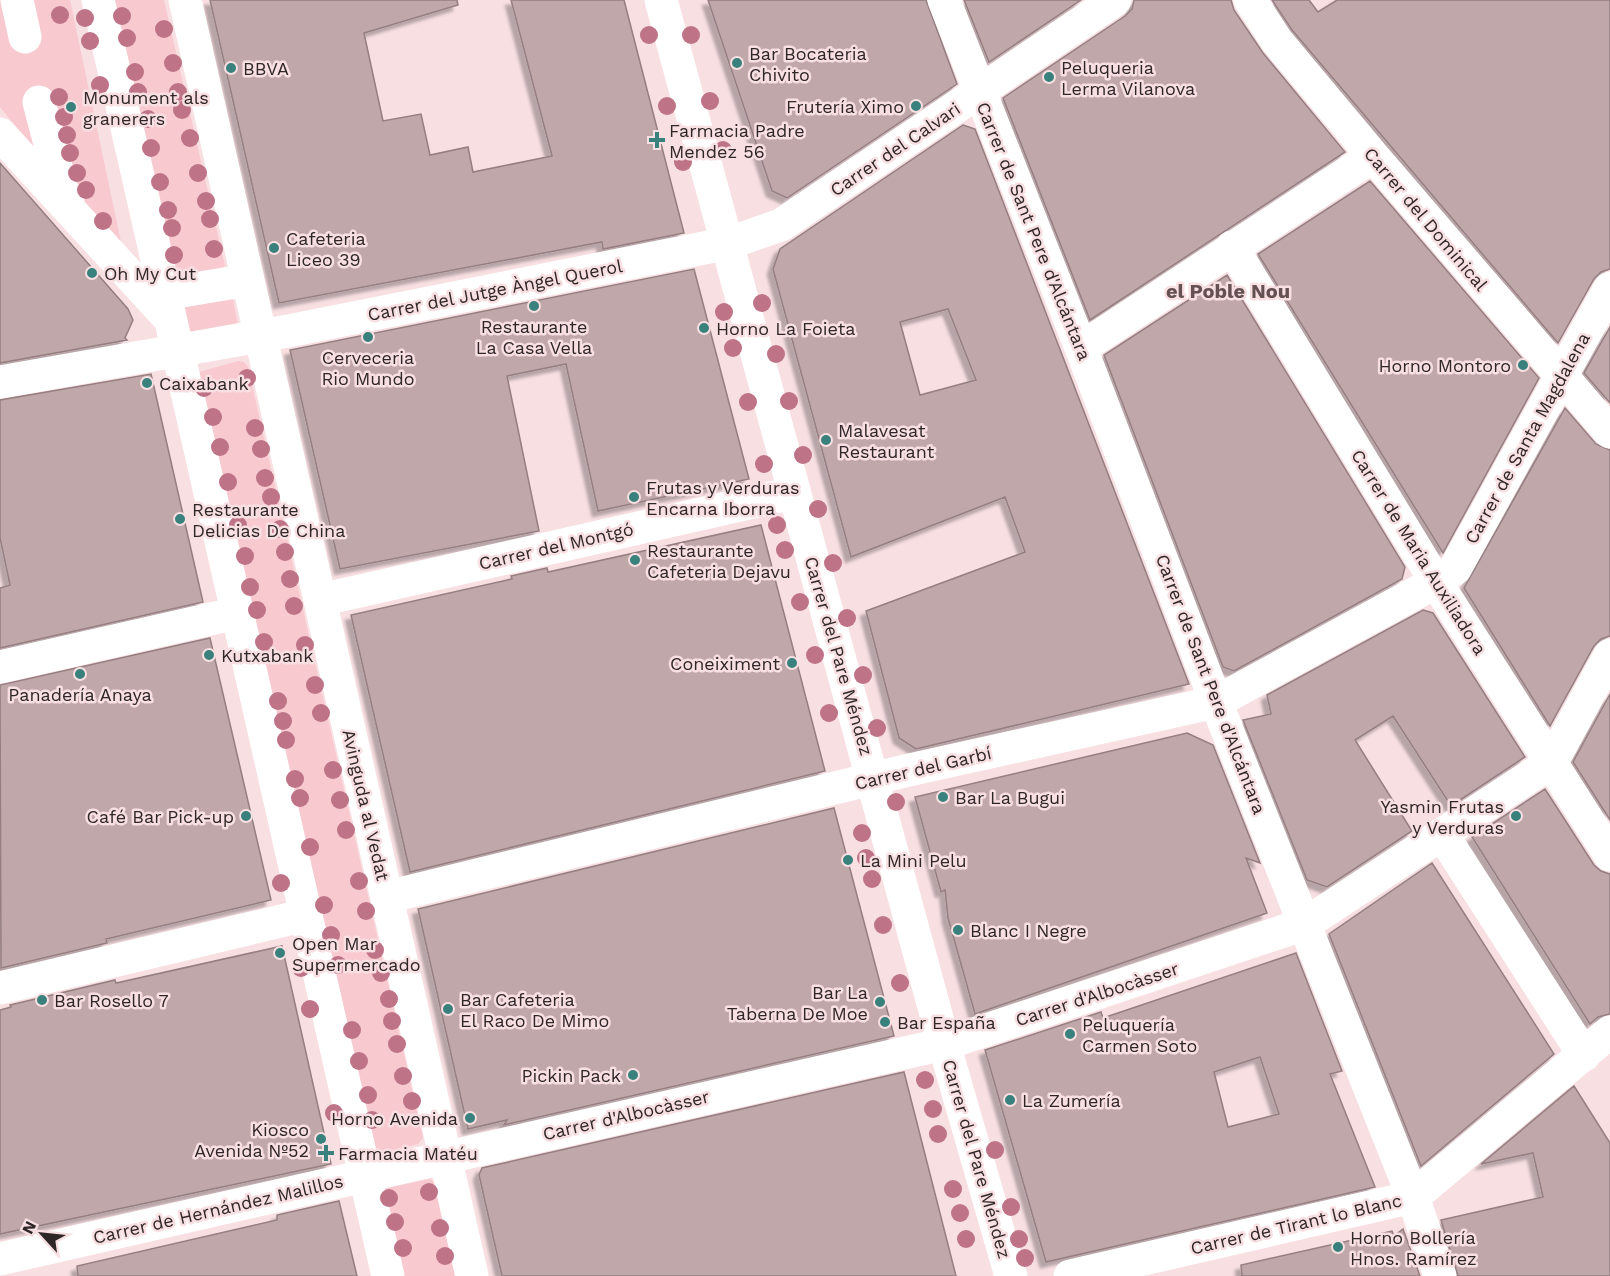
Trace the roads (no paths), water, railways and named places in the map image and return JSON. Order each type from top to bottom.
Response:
[{"type":"street","points":[[17,0],[25,37]]},
{"type":"street","points":[[98,0],[388,1276]]},
{"type":"street","name":"Avinguda al Vedat","points":[[185,0],[262,334],[472,1276]]},
{"type":"street","name":"Carrer del Pare Méndez","points":[[661,0],[729,243],[793,493],[944,1044],[1011,1276]]},
{"type":"street","name":"Carrer de Sant Pere d'Alcántara","points":[[944,0],[978,93],[1081,348],[1216,702],[1413,1197],[1440,1276]]},
{"type":"street","name":"Carrer del Calvari","points":[[729,243],[781,225],[1115,0]]},
{"type":"street","name":"Carrer del Dominical","points":[[1250,0],[1278,41],[1372,156],[1610,432]]},
{"type":"street","points":[[39,102],[62,190],[82,218],[169,318]]},
{"type":"street","points":[[0,134],[169,318],[262,334]]},
{"type":"street","points":[[1081,348],[1372,156]]},
{"type":"street","name":"Carrer del Jutge Àngel Querol","points":[[262,334],[729,243]]},
{"type":"street","name":"Carrer de Maria Auxiliadora","points":[[1232,247],[1436,582],[1610,855]]},
{"type":"street","points":[[0,382],[169,318],[248,280]]},
{"type":"street","name":"Carrer de Santa Magdalena","points":[[1436,582],[1455,569],[1610,288]]},
{"type":"street","name":"Carrer del Montgó","points":[[320,600],[793,493]]},
{"type":"street","name":"Carrer del Garbí","points":[[387,897],[873,780],[1216,702],[1436,582]]},
{"type":"street","points":[[0,667],[237,613]]},
{"type":"street","name":"Carrer d'Albocàsser","points":[[445,1157],[944,1044],[1305,924],[1552,762],[1610,655]]},
{"type":"street","points":[[1442,834],[1584,1055]]},
{"type":"street","points":[[0,988],[306,915]]},
{"type":"street","name":"Carrer de Tirant lo Blanc","points":[[1070,1276],[1413,1197],[1610,1032]]},
{"type":"street","points":[[365,1175],[445,1157]]},
{"type":"street","name":"Carrer de Hernández Malillos","points":[[0,1259],[365,1175]]},
{"type":"place","name":"Bar Bocateria Chivito","points":[[737,63]]},
{"type":"place","name":"BBVA","points":[[231,68]]},
{"type":"place","name":"Peluqueria Lerma Vilanova","points":[[1049,77]]},
{"type":"place","name":"Frutería Ximo","points":[[916,106]]},
{"type":"place","name":"Monument als granerers","points":[[71,107]]},
{"type":"place","name":"Farmacia Padre Mendez 56","points":[[657,140]]},
{"type":"place","name":"Cafeteria Liceo 39","points":[[274,248]]},
{"type":"place","name":"Oh My Cut","points":[[92,273]]},
{"type":"place","name":"Restaurante La Casa Vella","points":[[534,306]]},
{"type":"place","name":"Horno La Foieta","points":[[704,328]]},
{"type":"place","name":"Cerveceria Rio Mundo","points":[[368,337]]},
{"type":"place","name":"Horno Montoro","points":[[1523,365]]},
{"type":"place","name":"Caixabank","points":[[147,383]]},
{"type":"place","name":"Malavesat Restaurant","points":[[826,440]]},
{"type":"place","name":"Frutas y Verduras Encarna Iborra","points":[[634,497]]},
{"type":"place","name":"Restaurante Delicias De China","points":[[180,519]]},
{"type":"place","name":"Restaurante Cafeteria Dejavu","points":[[635,560]]},
{"type":"place","name":"Kutxabank","points":[[209,655]]},
{"type":"place","name":"Coneiximent","points":[[792,663]]},
{"type":"place","name":"Panadería Anaya","points":[[80,674]]},
{"type":"place","name":"Bar La Bugui","points":[[943,797]]},
{"type":"place","name":"Café Bar Pick-up","points":[[246,816]]},
{"type":"place","name":"Yasmin Frutas y Verduras","points":[[1516,816]]},
{"type":"place","name":"La Mini Pelu","points":[[848,860]]},
{"type":"place","name":"Blanc I Negre","points":[[958,930]]},
{"type":"place","name":"Open Mar Supermercado","points":[[280,953]]},
{"type":"place","name":"Bar Rosello 7","points":[[42,1000]]},
{"type":"place","name":"Bar La Taberna De Moe","points":[[880,1002]]},
{"type":"place","name":"Bar Cafeteria El Raco De Mimo","points":[[448,1009]]},
{"type":"place","name":"Bar España","points":[[885,1022]]},
{"type":"place","name":"Peluquería Carmen Soto","points":[[1070,1034]]},
{"type":"place","name":"Pickin Pack","points":[[633,1075]]},
{"type":"place","name":"La Zumería","points":[[1010,1100]]},
{"type":"place","name":"Horno Avenida","points":[[470,1118]]},
{"type":"place","name":"Kiosco Avenida Nº52","points":[[321,1139]]},
{"type":"place","name":"Farmacia Matéu","points":[[326,1153]]},
{"type":"place","name":"Horno Bollería Hnos. Ramírez","points":[[1338,1247]]},
{"type":"district","name":"el Poble Nou","points":[[1228,291]]}]
